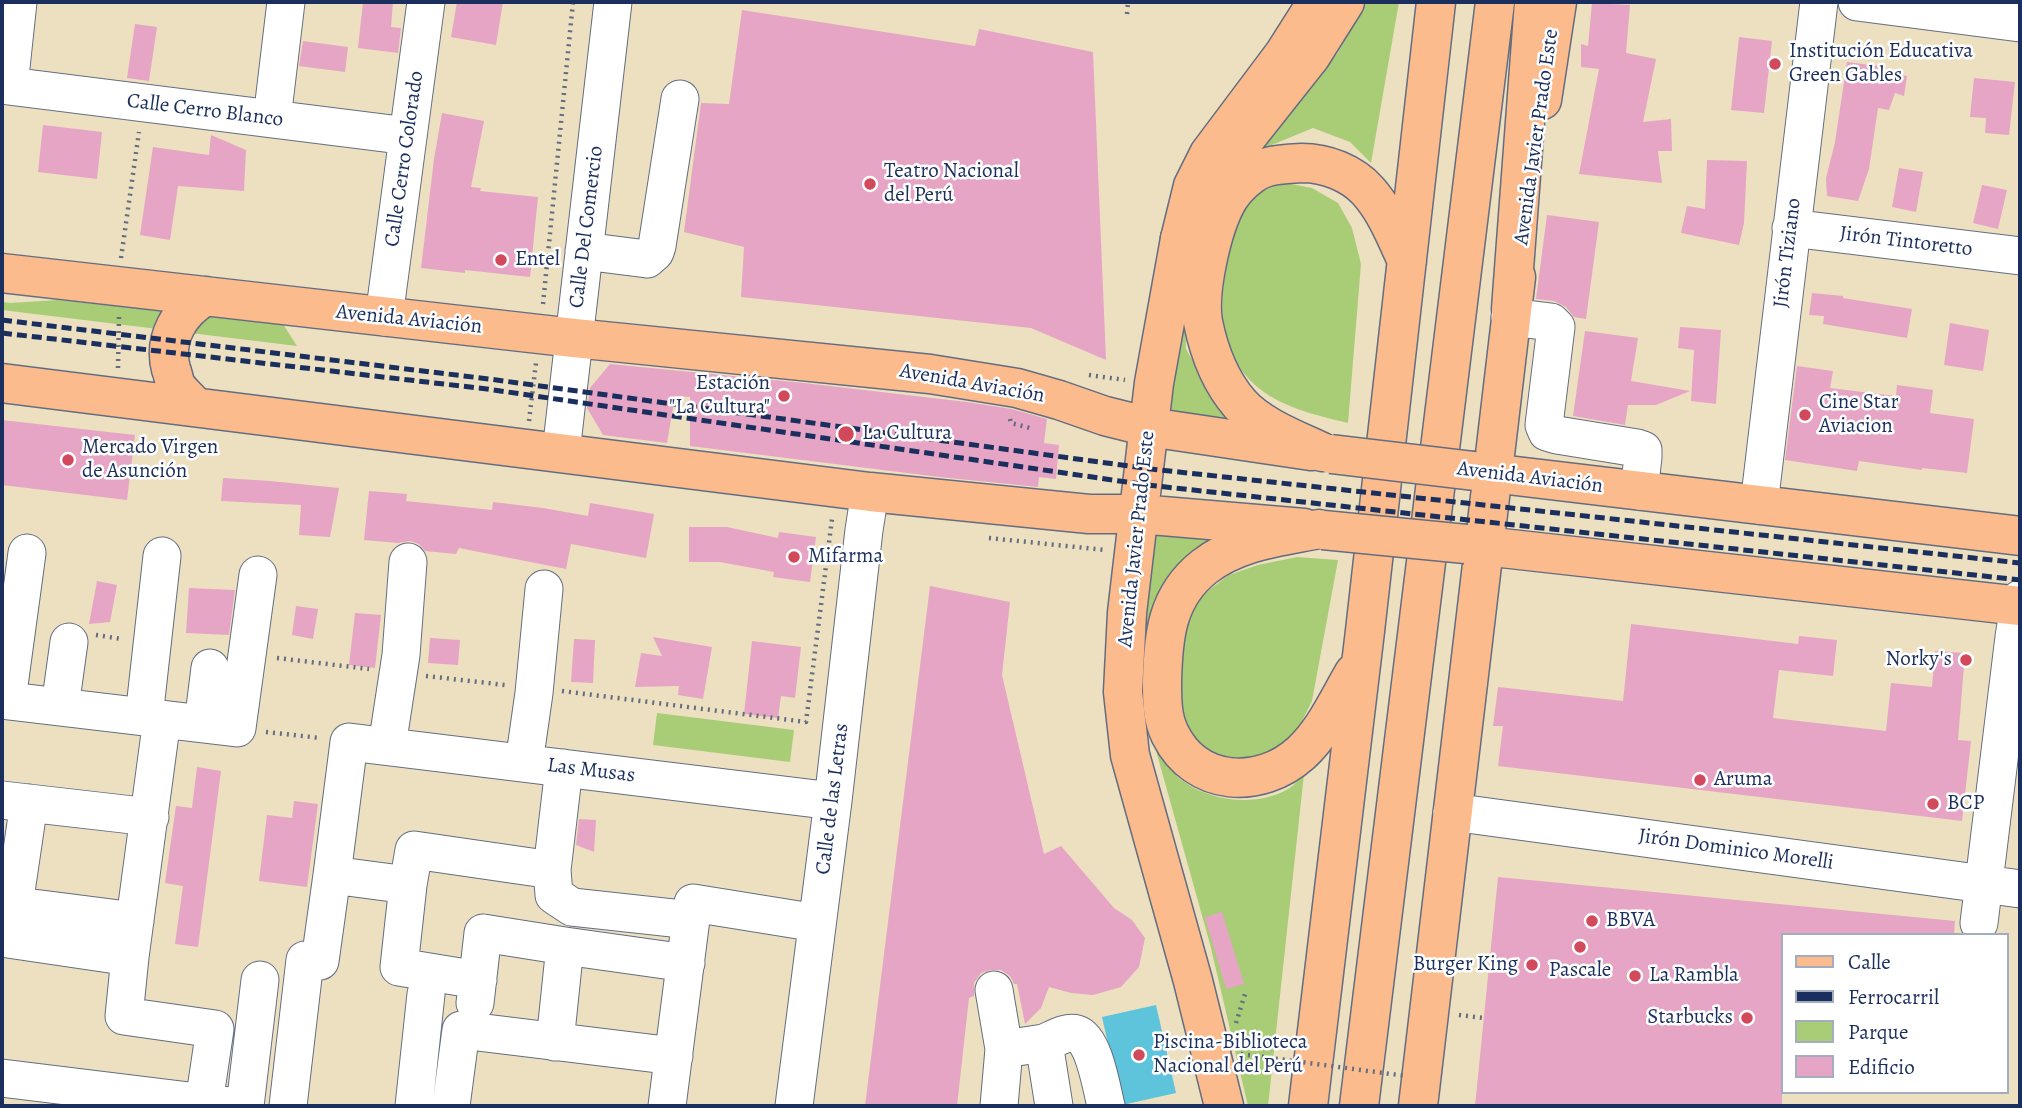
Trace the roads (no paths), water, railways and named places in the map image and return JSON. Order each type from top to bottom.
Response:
[{"type":"main road","points":[[1180,239],[1205,194],[1227,162],[1311,56],[1345,2]]},
{"type":"main road","points":[[1308,1106],[1362,659],[1436,2]]},
{"type":"main road","points":[[1359,1106],[1495,2]]},
{"type":"main road","points":[[1510,313],[1534,2]]},
{"type":"main road","name":"Avenida Javier Prado Este","points":[[1412,1091],[1452,812],[1483,472],[1557,2]]},
{"type":"main road","name":"Avenida Javier Prado Este","points":[[1224,1106],[1201,1008],[1130,755],[1123,692],[1127,613],[1154,383],[1180,239],[1193,186],[1209,154],[1258,90],[1310,7]]},
{"type":"main road","points":[[1326,453],[1288,437],[1241,406],[1225,384],[1211,355],[1203,319],[1205,275],[1221,215],[1240,185],[1252,174],[1268,167],[1313,163],[1331,167],[1366,188],[1381,206],[1407,261]]},
{"type":"main road","name":"Avenida Aviación","points":[[2,273],[384,317],[550,343],[930,374],[1004,386],[1149,427],[1326,453],[2020,537]]},
{"type":"main road","points":[[194,406],[176,385],[168,357],[173,329],[183,313],[206,296]]},
{"type":"main road","points":[[2,383],[870,492],[1089,514],[1137,527],[1321,530],[2020,603]]},
{"type":"main road","points":[[1321,530],[1249,543],[1231,550],[1204,567],[1185,586],[1176,600],[1165,632],[1162,704],[1164,720],[1177,747],[1199,767],[1228,778],[1243,779],[1272,773],[1292,760],[1312,741],[1362,659]]},
{"type":"main road","points":[[1289,1106],[1321,1004]]},
{"type":"main road","points":[[1365,1054],[1371,1106]]},
{"type":"street","points":[[6,85],[18,2]]},
{"type":"street","points":[[272,119],[286,2]]},
{"type":"street","name":"Calle Cerro Colorado","points":[[384,317],[426,2]]},
{"type":"street","name":"Calle Del Comercio","points":[[561,452],[550,343],[584,251],[613,2]]},
{"type":"street","name":"Jirón Tiziano","points":[[1759,505],[1819,2]]},
{"type":"street","points":[[1857,2],[2020,23]]},
{"type":"street","name":"Calle Cerro Blanco","points":[[6,85],[408,136]]},
{"type":"street","points":[[584,251],[647,259],[655,253],[681,99]]},
{"type":"street","name":"Jirón Tintoretto","points":[[1791,228],[2020,256]]},
{"type":"street","points":[[1510,313],[1551,322],[1556,327],[1544,425],[1547,432],[1643,450],[1639,491]]},
{"type":"street","name":"Calle de las Letras","points":[[794,1106],[870,492]]},
{"type":"street","points":[[27,553],[5,700],[220,726]]},
{"type":"street","points":[[2,1079],[217,1105],[215,1029],[124,1016],[150,817],[152,646],[162,556]]},
{"type":"street","points":[[387,747],[400,664],[408,562]]},
{"type":"street","points":[[220,726],[247,654],[258,575]]},
{"type":"street","points":[[524,763],[544,589]]},
{"type":"street","points":[[1979,923],[2020,603]]},
{"type":"street","points":[[60,707],[77,638]]},
{"type":"street","points":[[210,668],[220,726]]},
{"type":"street","name":"Las Musas","points":[[332,875],[349,742],[833,801]]},
{"type":"street","points":[[564,768],[552,870],[554,895],[572,907],[693,904],[817,923]]},
{"type":"street","points":[[6,916],[15,802],[150,817]]},
{"type":"street","name":"Jirón Dominico Morelli","points":[[1452,812],[2020,889]]},
{"type":"street","points":[[478,979],[399,967],[414,850],[552,870]]},
{"type":"street","points":[[288,1106],[305,960],[320,961],[332,875],[408,885]]},
{"type":"street","points":[[667,1106],[693,904]]},
{"type":"street","points":[[6,916],[135,921]]},
{"type":"street","points":[[6,916],[130,957]]},
{"type":"street","points":[[472,1032],[483,933],[686,963]]},
{"type":"street","points":[[555,1042],[565,946]]},
{"type":"street","points":[[245,1106],[260,980]]},
{"type":"street","points":[[995,990],[1004,1049],[999,1106]]},
{"type":"street","points":[[414,1106],[426,994]]},
{"type":"street","points":[[451,1106],[461,1030],[674,1056]]},
{"type":"street","points":[[1004,1049],[1044,1043],[1068,1034],[1077,1034],[1084,1038],[1090,1047],[1106,1106]]},
{"type":"street","points":[[1044,1043],[1054,1106]]},
{"type":"water","name":"Piscina-Biblioteca Nacional del Perú","points":[[1156,1005],[1176,1093],[1122,1105],[1102,1017]]},
{"type":"railway","points":[[2,320],[489,379],[1151,469],[2020,563]]},
{"type":"railway","points":[[2,333],[487,389],[1147,485],[2020,580]]},
{"type":"place","name":"Institución Educativa Green Gables","points":[[1775,64]]},
{"type":"place","name":"Teatro Nacional del Perú","points":[[870,184]]},
{"type":"place","name":"Entel","points":[[501,260]]},
{"type":"place","name":"Estación \"La Cultura\"","points":[[784,396]]},
{"type":"place","name":"Cine Star Aviacion","points":[[1805,415]]},
{"type":"place","name":"La Cultura","points":[[846,434]]},
{"type":"place","name":"Mercado Virgen de Asunción","points":[[68,460]]},
{"type":"place","name":"Mifarma","points":[[794,557]]},
{"type":"place","name":"Norky's","points":[[1966,660]]},
{"type":"place","name":"Aruma","points":[[1700,780]]},
{"type":"place","name":"BCP","points":[[1933,804]]},
{"type":"place","name":"BBVA","points":[[1592,921]]},
{"type":"place","name":"Pascale","points":[[1580,947]]},
{"type":"place","name":"Burger King","points":[[1532,965]]},
{"type":"place","name":"La Rambla","points":[[1635,976]]},
{"type":"place","name":"Starbucks","points":[[1747,1018]]},
{"type":"place","name":"Piscina-Biblioteca Nacional del Perú","points":[[1139,1055]]}]
